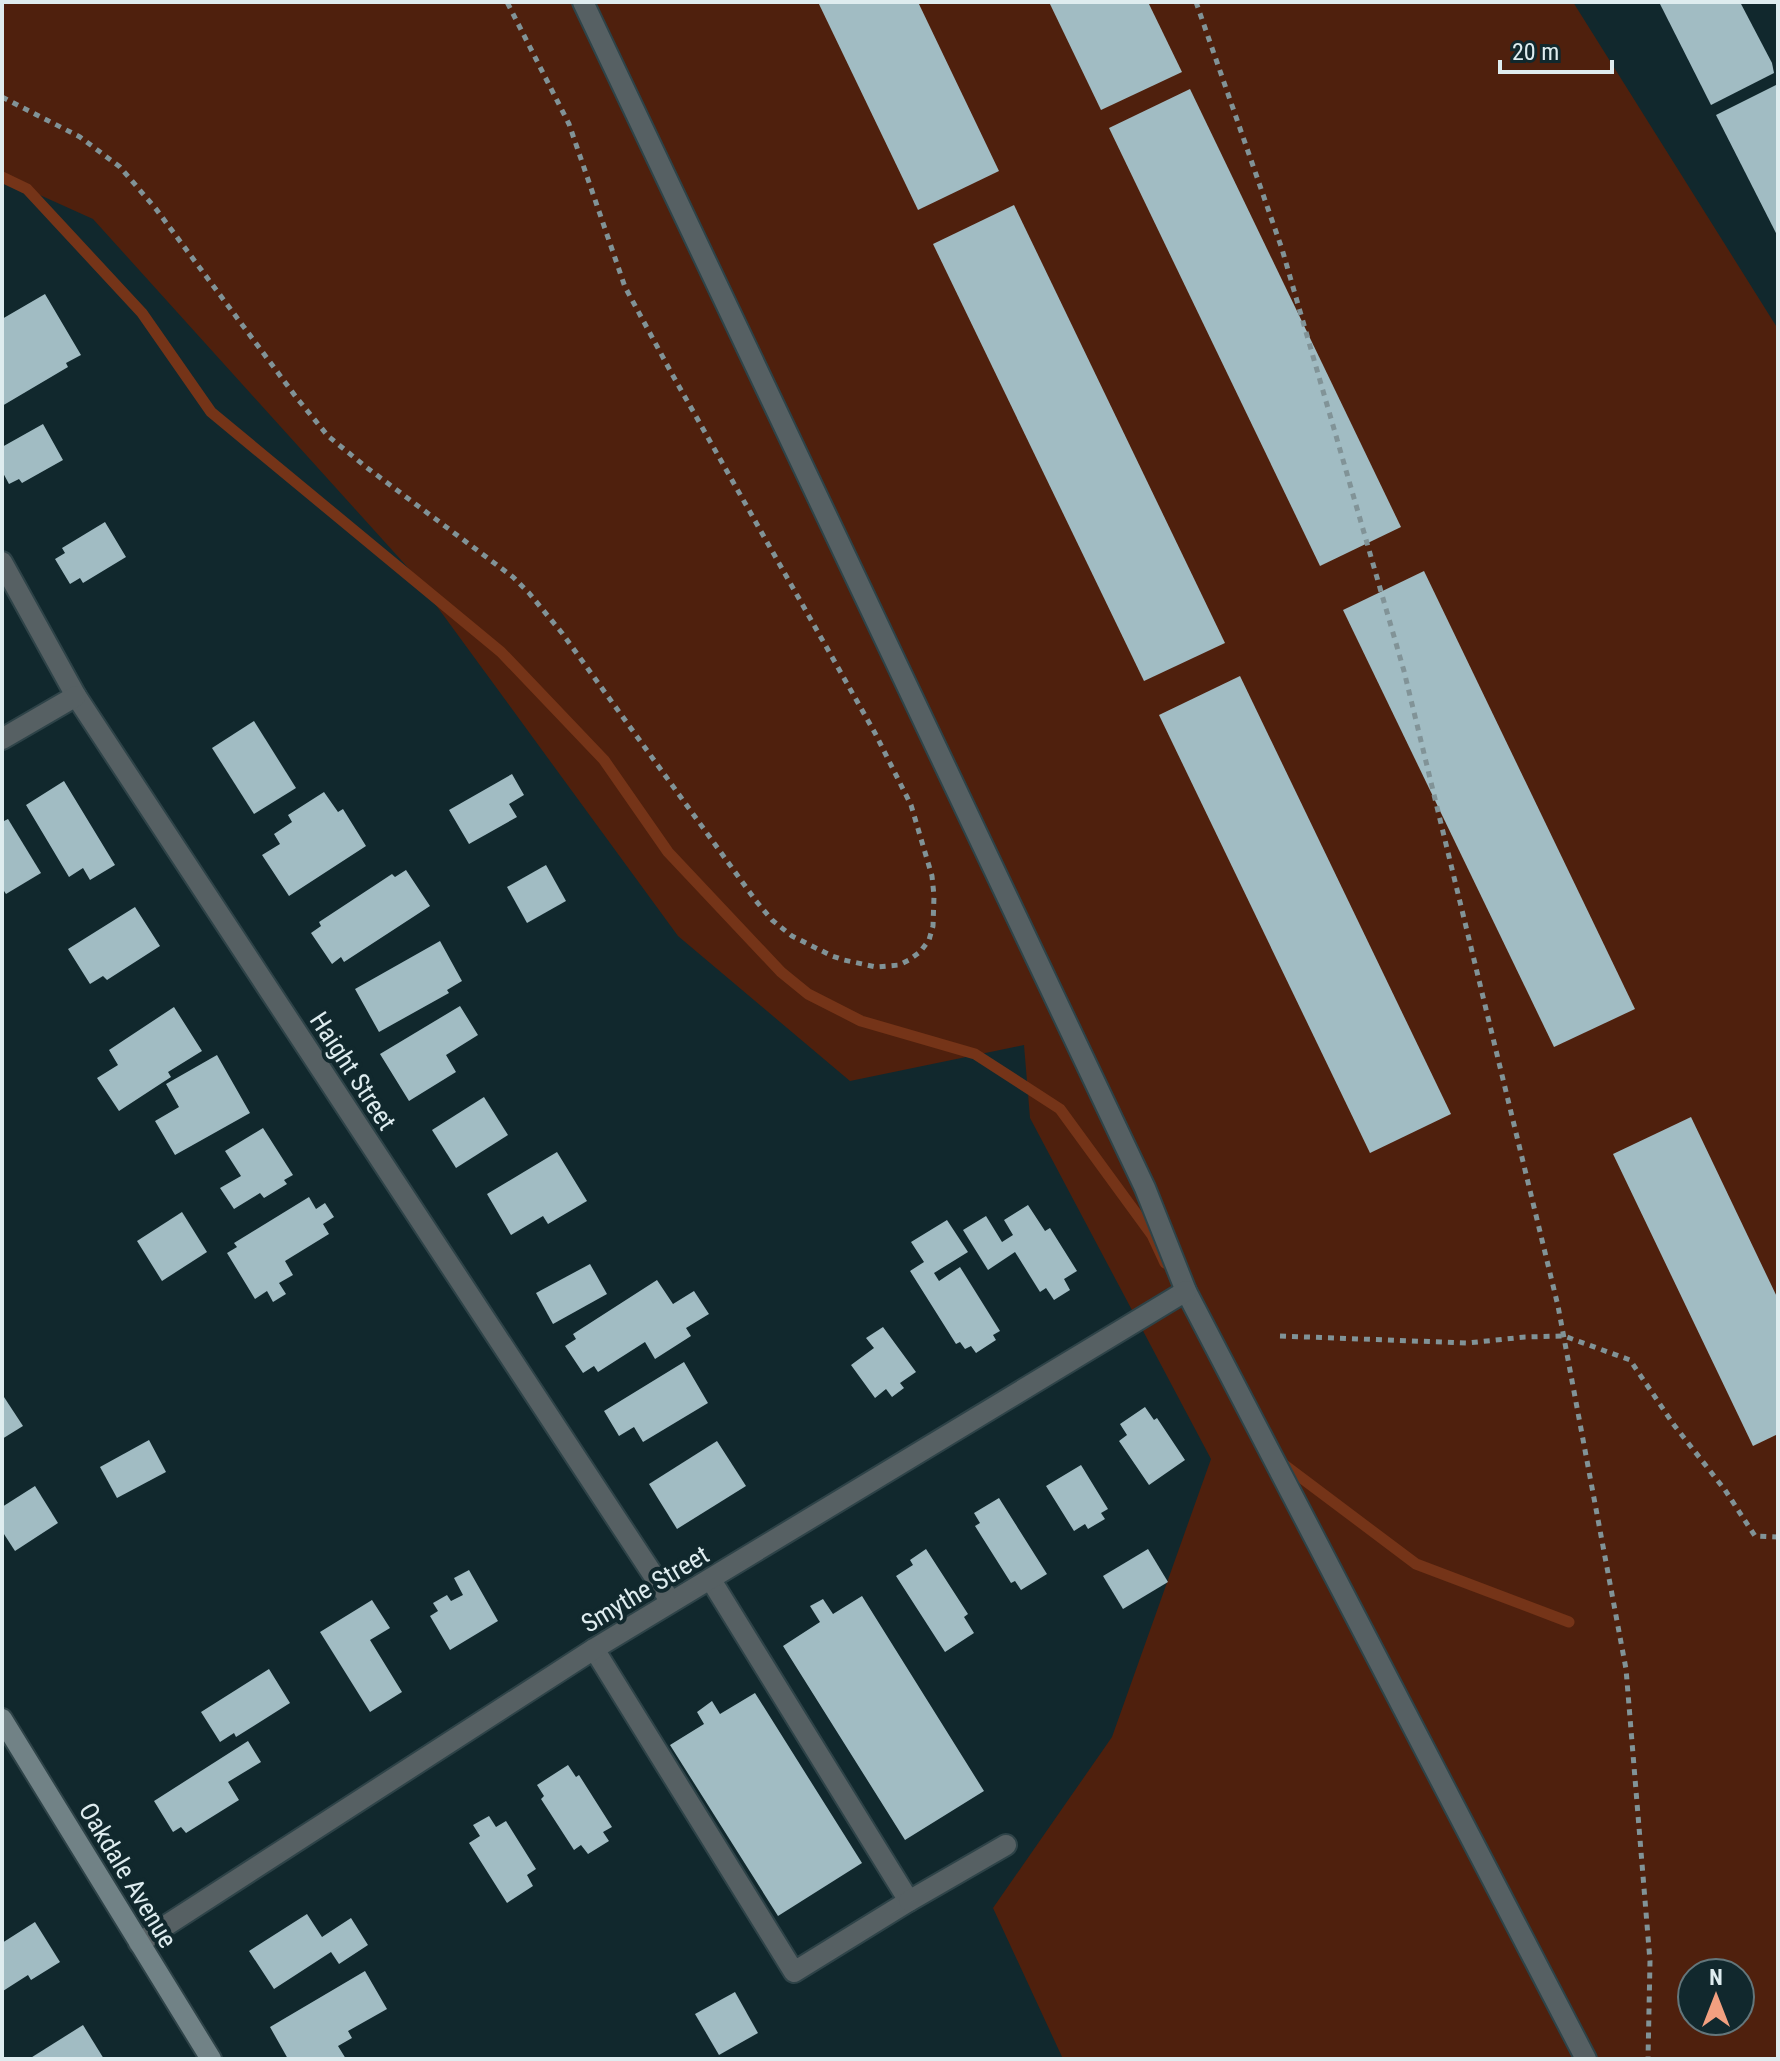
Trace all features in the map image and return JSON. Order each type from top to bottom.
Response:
[{"type":"street","points":[[583,2],[1145,1188],[1186,1291],[1586,2059]]},
{"type":"street","name":"Haight Street","points":[[2,562],[76,696],[671,1602]]},
{"type":"street","points":[[2,739],[76,696]]},
{"type":"street","name":"Smythe Street","points":[[139,1943],[594,1649],[1186,1291]]},
{"type":"street","points":[[711,1580],[909,1901]]},
{"type":"street","points":[[594,1649],[794,1972],[1006,1845]]},
{"type":"street","name":"Oakdale Avenue","points":[[2,1719],[211,2059]]},
{"type":"path","points":[[2,97],[80,137],[120,167],[156,209],[277,373],[328,436],[496,563],[529,593],[562,633],[772,920],[792,936],[844,960],[876,967],[899,965],[920,952],[929,940],[934,913],[932,876],[911,805],[875,733],[625,287],[569,124],[507,2]]},
{"type":"path","points":[[1196,2],[1282,249],[1404,671],[1564,1336],[1626,1669],[1650,1961],[1648,2059]]},
{"type":"path","points":[[1280,1336],[1468,1343],[1564,1336],[1630,1360],[1755,1536],[1778,1537]]},
{"type":"shaded area","points":[[2,2],[1573,2],[1778,329],[1778,2059],[1063,2059],[993,1908],[1112,1737],[1211,1459],[1030,1118],[1024,1045],[850,1081],[678,936],[411,571],[93,219],[2,178]]},
{"type":"building","points":[[818,2],[918,2],[999,171],[918,210]]},
{"type":"building","points":[[1049,2],[1148,2],[1182,72],[1101,110]]},
{"type":"building","points":[[1659,2],[1740,2],[1772,63],[1774,73],[1711,105]]},
{"type":"building","points":[[1778,84],[1778,237],[1716,115]]},
{"type":"building","points":[[1190,89],[1401,527],[1320,566],[1109,128]]},
{"type":"building","points":[[1014,205],[1225,643],[1144,681],[933,244]]},
{"type":"building","points":[[45,294],[81,355],[66,363],[68,367],[2,406],[2,319]]},
{"type":"building","points":[[43,424],[63,460],[22,483],[19,479],[9,484],[2,471],[2,447]]},
{"type":"building","points":[[105,522],[126,557],[83,583],[80,578],[70,584],[55,559],[65,553],[62,548]]},
{"type":"building","points":[[1424,571],[1635,1009],[1554,1047],[1343,610]]},
{"type":"building","points":[[1240,676],[1451,1114],[1370,1153],[1159,715]]},
{"type":"building","points":[[254,721],[296,788],[254,814],[212,748]]},
{"type":"building","points":[[512,774],[524,795],[509,804],[517,817],[469,844],[449,810]]},
{"type":"building","points":[[64,781],[115,865],[90,880],[83,868],[69,877],[26,805]]},
{"type":"building","points":[[324,792],[338,812],[343,809],[366,846],[289,896],[262,855],[280,844],[274,834],[292,822],[288,815]]},
{"type":"building","points":[[8,819],[41,873],[6,894],[2,888],[2,822]]},
{"type":"building","points":[[546,865],[566,901],[527,923],[507,887]]},
{"type":"building","points":[[406,870],[430,906],[344,962],[341,957],[332,964],[311,933],[321,926],[319,922],[392,874],[395,877]]},
{"type":"building","points":[[135,907],[160,946],[107,980],[103,976],[90,984],[68,949]]},
{"type":"building","points":[[440,941],[462,981],[447,990],[449,993],[379,1032],[355,989]]},
{"type":"building","points":[[460,1006],[478,1035],[446,1055],[456,1072],[409,1101],[380,1054]]},
{"type":"building","points":[[174,1007],[202,1051],[168,1072],[171,1077],[119,1111],[97,1078],[118,1065],[109,1050]]},
{"type":"building","points":[[217,1055],[250,1113],[175,1155],[155,1121],[179,1107],[166,1084]]},
{"type":"building","points":[[484,1097],[508,1135],[456,1168],[432,1130]]},
{"type":"building","points":[[1691,1117],[1778,1299],[1778,1434],[1753,1446],[1613,1154]]},
{"type":"building","points":[[263,1128],[293,1175],[284,1180],[287,1184],[264,1198],[260,1193],[234,1209],[220,1188],[241,1176],[225,1151]]},
{"type":"building","points":[[557,1152],[587,1201],[548,1224],[543,1216],[511,1235],[487,1194]]},
{"type":"building","points":[[309,1197],[316,1209],[325,1203],[334,1217],[323,1224],[329,1234],[285,1261],[293,1275],[279,1283],[286,1294],[273,1302],[267,1291],[255,1299],[227,1253],[237,1247],[234,1243]]},
{"type":"building","points":[[1028,1205],[1045,1231],[1050,1228],[1077,1271],[1064,1279],[1070,1290],[1054,1300],[1046,1288],[1040,1292],[1015,1252],[988,1270],[963,1230],[986,1216],[1002,1242],[1013,1235],[1004,1220]]},
{"type":"building","points":[[182,1212],[207,1252],[162,1281],[137,1241]]},
{"type":"building","points":[[947,1220],[968,1252],[934,1273],[939,1281],[960,1267],[1000,1331],[993,1335],[996,1340],[976,1353],[971,1346],[965,1349],[960,1342],[956,1344],[910,1271],[924,1262],[911,1242]]},
{"type":"building","points":[[590,1264],[607,1294],[553,1324],[536,1293]]},
{"type":"building","points":[[657,1280],[673,1304],[694,1291],[709,1314],[686,1328],[691,1336],[655,1359],[645,1342],[598,1372],[594,1366],[583,1373],[565,1346],[576,1339],[573,1334]]},
{"type":"building","points":[[883,1327],[916,1372],[900,1383],[904,1388],[892,1397],[886,1389],[875,1398],[851,1365],[874,1348],[866,1338]]},
{"type":"building","points":[[684,1362],[708,1403],[643,1442],[634,1427],[619,1436],[604,1411]]},
{"type":"building","points":[[2,1394],[23,1426],[2,1439]]},
{"type":"building","points":[[1145,1407],[1154,1420],[1157,1418],[1185,1460],[1149,1485],[1119,1441],[1127,1435],[1120,1424]]},
{"type":"building","points":[[149,1440],[166,1472],[117,1498],[100,1467]]},
{"type":"building","points":[[717,1441],[746,1486],[677,1529],[649,1484]]},
{"type":"building","points":[[1081,1465],[1108,1509],[1101,1513],[1105,1519],[1088,1529],[1085,1524],[1074,1531],[1046,1486]]},
{"type":"building","points":[[35,1486],[58,1523],[15,1551],[2,1531],[2,1507]]},
{"type":"building","points":[[999,1498],[1047,1574],[1021,1590],[1015,1581],[1011,1583],[975,1526],[980,1523],[974,1513]]},
{"type":"building","points":[[926,1549],[968,1614],[964,1617],[974,1633],[945,1652],[896,1576],[913,1565],[910,1560]]},
{"type":"building","points":[[1148,1549],[1168,1582],[1123,1609],[1103,1576]]},
{"type":"building","points":[[469,1570],[498,1621],[450,1650],[430,1616],[438,1611],[433,1603],[447,1595],[451,1601],[463,1595],[454,1578]]},
{"type":"building","points":[[862,1596],[984,1791],[905,1840],[783,1646],[820,1622],[810,1606],[823,1599],[833,1614]]},
{"type":"building","points":[[372,1600],[390,1628],[370,1640],[402,1692],[370,1712],[320,1632]]},
{"type":"building","points":[[269,1669],[290,1703],[236,1737],[234,1733],[220,1742],[201,1712]]},
{"type":"building","points":[[755,1693],[862,1863],[778,1916],[670,1745],[704,1724],[697,1712],[712,1701],[720,1714]]},
{"type":"building","points":[[248,1741],[261,1762],[228,1782],[239,1800],[186,1833],[181,1827],[173,1832],[154,1801]]},
{"type":"building","points":[[568,1765],[576,1777],[579,1775],[612,1827],[603,1832],[609,1841],[588,1854],[581,1845],[574,1850],[541,1799],[544,1796],[537,1785]]},
{"type":"building","points":[[489,1816],[496,1827],[506,1821],[536,1869],[527,1875],[533,1886],[507,1903],[469,1843],[480,1836],[473,1825]]},
{"type":"building","points":[[307,1914],[322,1937],[351,1918],[368,1945],[339,1964],[331,1952],[274,1989],[249,1951]]},
{"type":"building","points":[[35,1922],[60,1962],[31,1980],[28,1975],[3,1991],[2,1943]]},
{"type":"building","points":[[365,1971],[387,2009],[348,2031],[352,2038],[338,2046],[346,2059],[288,2059],[270,2027]]},
{"type":"building","points":[[735,1992],[758,2033],[719,2055],[695,2014]]},
{"type":"building","points":[[83,2025],[104,2059],[29,2059]]},
{"type":"waterway","points":[[2,177],[27,189],[142,313],[211,412],[501,652],[604,760],[668,852],[781,972],[808,994],[861,1021],[975,1054],[1060,1109],[1152,1235],[1165,1263]]},
{"type":"waterway","points":[[1279,1461],[1416,1564],[1569,1622]]}]
